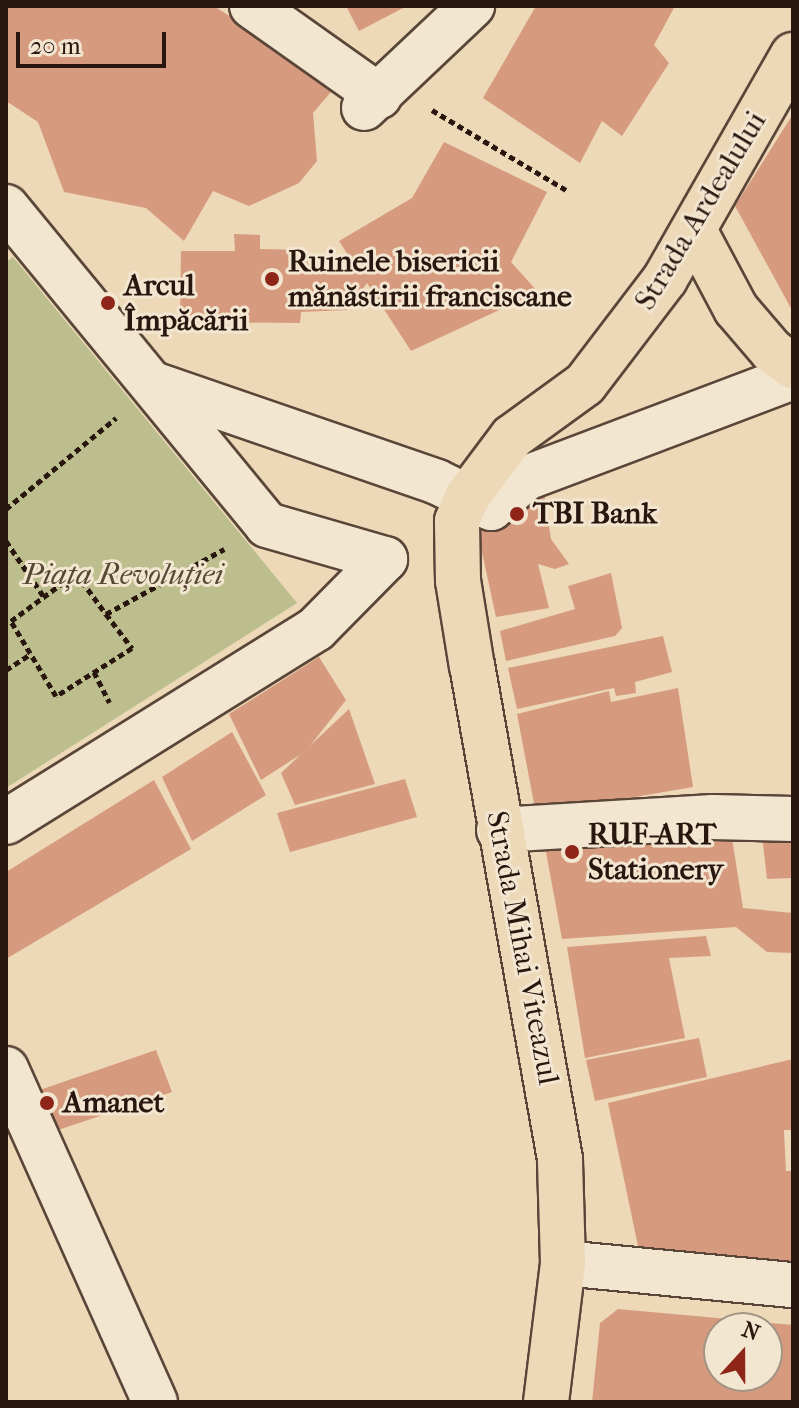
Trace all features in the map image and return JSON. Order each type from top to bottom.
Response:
[{"type":"main road","name":"Strada Ardealului","points":[[467,497],[512,437],[585,384],[665,279],[793,55]]},
{"type":"main road","points":[[694,230],[736,309],[772,351],[793,366]]},
{"type":"main road","name":"Strada Mihai Viteazul","points":[[467,497],[457,521],[458,581],[499,830],[560,1159],[563,1263],[546,1402]]},
{"type":"street","points":[[252,6],[377,96],[472,6]]},
{"type":"street","points":[[6,207],[156,385],[267,525],[385,559],[316,629],[6,822]]},
{"type":"street","points":[[156,385],[491,508],[526,478],[793,377]]},
{"type":"street","points":[[499,830],[713,817],[793,819]]},
{"type":"street","points":[[6,1069],[155,1402]]},
{"type":"street","points":[[563,1263],[793,1285]]},
{"type":"path","points":[[377,96],[566,190]]},
{"type":"path","points":[[6,509],[156,385]]},
{"type":"path","points":[[106,614],[267,525]]},
{"type":"path","points":[[6,541],[44,597]]},
{"type":"path","points":[[76,573],[106,614],[132,648],[56,696],[11,621],[76,573]]},
{"type":"path","points":[[6,670],[31,654]]},
{"type":"green space","name":"Piața Revoluției","points":[[13,257],[297,603],[6,788],[6,262]]},
{"type":"building","points":[[6,6],[214,6],[336,86],[313,113],[317,161],[299,183],[249,206],[213,191],[184,241],[146,208],[64,192],[38,122],[6,101]]},
{"type":"building","points":[[346,6],[407,6],[359,31]]},
{"type":"building","points":[[536,6],[675,6],[654,45],[669,63],[622,136],[602,121],[580,163],[483,98]]},
{"type":"building","points":[[793,114],[793,312],[735,206]]},
{"type":"building","points":[[444,142],[547,192],[511,262],[538,292],[411,351],[367,283],[347,310],[301,312],[300,323],[180,322],[181,251],[235,251],[234,234],[260,235],[260,249],[305,250],[308,264],[349,265],[361,275],[339,241],[412,198]]},
{"type":"building","points":[[544,493],[551,539],[569,564],[555,569],[538,564],[549,608],[496,617],[474,515]]},
{"type":"building","points":[[611,573],[622,628],[615,636],[506,661],[500,631],[575,609],[568,586]]},
{"type":"building","points":[[663,636],[672,672],[635,682],[636,693],[616,696],[614,688],[517,709],[508,668]]},
{"type":"building","points":[[319,657],[346,700],[306,751],[261,780],[229,714]]},
{"type":"building","points":[[678,688],[693,787],[536,814],[517,714],[609,691],[611,702]]},
{"type":"building","points":[[349,709],[375,784],[295,805],[281,773]]},
{"type":"building","points":[[232,732],[266,795],[192,841],[162,777]]},
{"type":"building","points":[[405,779],[417,817],[290,852],[277,813]]},
{"type":"building","points":[[154,780],[191,849],[6,959],[6,872]]},
{"type":"building","points":[[761,827],[793,828],[793,878],[767,879]]},
{"type":"building","points":[[732,838],[743,908],[793,913],[793,953],[767,952],[736,927],[562,939],[544,841]]},
{"type":"building","points":[[706,936],[711,956],[669,958],[685,1038],[585,1058],[567,947]]},
{"type":"building","points":[[699,1038],[707,1077],[595,1101],[586,1060]]},
{"type":"building","points":[[156,1050],[172,1092],[49,1133],[34,1092]]},
{"type":"building","points":[[793,1059],[793,1130],[784,1130],[786,1171],[793,1171],[793,1269],[638,1246],[608,1103]]},
{"type":"building","points":[[618,1309],[703,1317],[703,1392],[783,1392],[783,1324],[793,1325],[793,1402],[592,1402],[600,1323]]},
{"type":"place","name":"Ruinele bisericii mănăstirii franciscane","points":[[272,279]]},
{"type":"place","name":"Arcul Împăcării","points":[[108,303]]},
{"type":"place","name":"TBI Bank","points":[[517,514]]},
{"type":"place","name":"RUF-ART Stationery","points":[[572,852]]},
{"type":"place","name":"Amanet","points":[[47,1103]]}]
